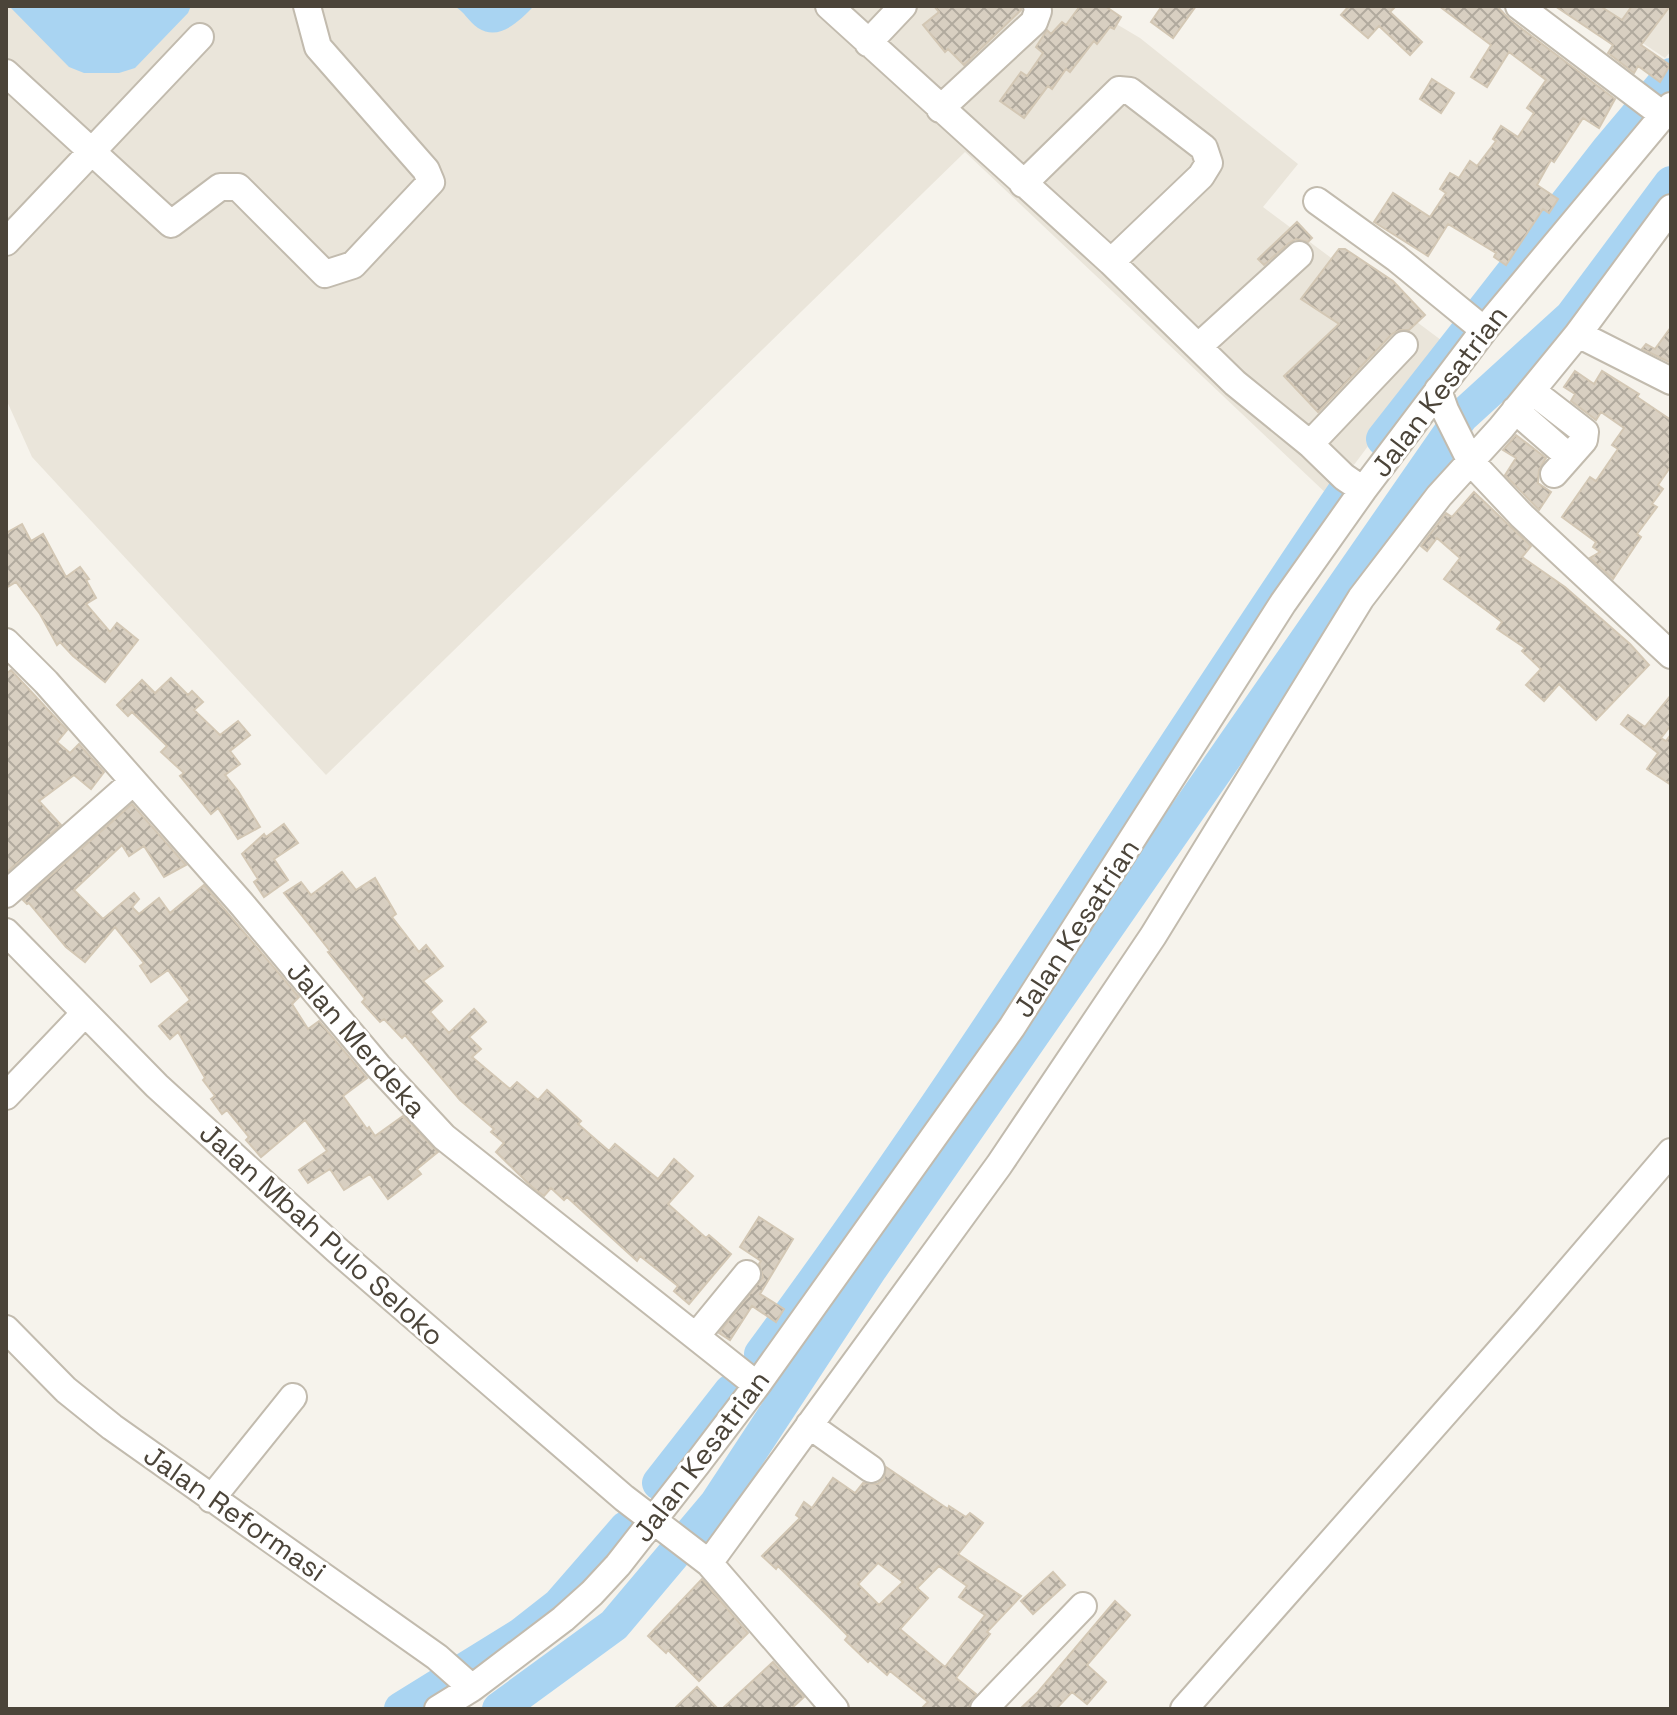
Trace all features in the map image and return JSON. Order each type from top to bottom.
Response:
[{"type":"street","points":[[6,73],[171,224],[220,187],[238,187],[325,274],[353,265],[431,182],[426,170],[318,47],[307,6]]},
{"type":"street","points":[[829,6],[1111,262],[1235,383],[1354,483]]},
{"type":"street","points":[[868,43],[903,6]]},
{"type":"street","points":[[940,109],[1034,22],[1037,6]]},
{"type":"street","points":[[1519,6],[1657,106]]},
{"type":"street","points":[[6,242],[200,37]]},
{"type":"street","points":[[1023,184],[1119,90],[1130,91],[1204,148],[1209,163],[1201,176],[1111,262]]},
{"type":"street","name":"Jalan Kesatrian","points":[[438,1709],[467,1683],[563,1619],[618,1565],[646,1515],[1012,1027],[1283,603],[1354,483],[1442,400],[1484,330],[1657,106]]},
{"type":"street","points":[[1317,201],[1396,258],[1484,330]]},
{"type":"street","points":[[703,1559],[818,1430],[1153,936],[1361,598],[1468,457],[1524,400],[1669,215]]},
{"type":"street","points":[[1199,346],[1299,255]]},
{"type":"street","points":[[1578,334],[1671,381]]},
{"type":"street","points":[[1310,444],[1404,345]]},
{"type":"street","points":[[1442,400],[1468,457],[1522,516],[1671,655]]},
{"type":"street","points":[[1524,400],[1585,432],[1584,440],[1561,466]]},
{"type":"street","name":"Jalan Merdeka","points":[[6,642],[46,682],[240,902],[399,1090],[444,1137],[697,1335],[747,1378]]},
{"type":"street","points":[[6,894],[133,782]]},
{"type":"street","name":"Jalan Mbah Pulo Seloko","points":[[6,932],[157,1086],[338,1251],[646,1515],[703,1559],[835,1709]]},
{"type":"street","points":[[6,1096],[85,1013]]},
{"type":"street","points":[[1184,1709],[1517,1332],[1671,1152]]},
{"type":"street","points":[[697,1335],[747,1274]]},
{"type":"street","name":"Jalan Reformasi","points":[[6,1329],[66,1390],[211,1499],[308,1563],[437,1657],[467,1683]]},
{"type":"street","points":[[211,1499],[293,1397]]},
{"type":"street","points":[[818,1430],[871,1469]]},
{"type":"street","points":[[984,1709],[1083,1606]]},
{"type":"shaded area","points":[[6,6],[1075,6],[1113,22],[1140,38],[1298,164],[1263,207],[1445,343],[1330,497],[965,152],[326,775],[32,457],[6,399]]},
{"type":"shaded area","points":[[1587,6],[1671,6],[1671,51],[1665,58]]},
{"type":"water","points":[[9,6],[191,6],[188,13],[135,68],[119,73],[84,73],[69,67]]},
{"type":"water","points":[[454,6],[534,6],[509,28],[486,32]]},
{"type":"building","points":[[934,6],[1021,6],[1021,10],[964,65],[948,49],[945,52],[923,25],[939,12]]},
{"type":"building","points":[[1080,6],[1105,6],[1121,17],[1114,29],[1110,27],[1097,44],[1094,41],[1070,72],[1066,69],[1052,89],[1048,86],[1024,118],[1000,101],[1021,72],[1027,76],[1043,53],[1036,47],[1047,30],[1051,34],[1062,22],[1066,25]]},
{"type":"building","points":[[1162,6],[1196,6],[1173,38],[1151,22]]},
{"type":"building","points":[[1349,6],[1396,6],[1390,12],[1422,42],[1410,55],[1379,26],[1368,38],[1341,15]]},
{"type":"building","points":[[1439,6],[1497,6],[1509,19],[1615,99],[1599,128],[1583,118],[1554,162],[1551,160],[1537,185],[1558,199],[1549,213],[1543,209],[1506,265],[1494,257],[1496,253],[1448,224],[1428,256],[1374,222],[1393,193],[1430,217],[1446,193],[1440,189],[1450,173],[1459,178],[1470,161],[1477,166],[1496,141],[1493,139],[1501,126],[1518,137],[1534,113],[1527,108],[1546,80],[1509,52],[1487,87],[1471,77],[1491,45]]},
{"type":"building","points":[[1555,6],[1600,6],[1622,20],[1632,6],[1670,6],[1641,45],[1670,65],[1660,82],[1638,66],[1634,73],[1608,53],[1613,45]]},
{"type":"building","points":[[1432,79],[1454,93],[1441,113],[1420,99]]},
{"type":"building","points":[[1297,222],[1312,238],[1308,242],[1296,239],[1264,265],[1258,259]]},
{"type":"building","points":[[1339,249],[1345,249],[1393,281],[1425,315],[1409,330],[1392,334],[1318,412],[1284,376],[1339,324],[1301,299]]},
{"type":"building","points":[[1671,327],[1671,363],[1642,349],[1646,344],[1655,349]]},
{"type":"building","points":[[1575,371],[1594,384],[1602,371],[1639,394],[1637,397],[1671,420],[1671,466],[1658,485],[1663,489],[1652,504],[1657,507],[1637,534],[1641,537],[1613,579],[1590,558],[1600,552],[1593,547],[1596,542],[1562,517],[1590,477],[1596,481],[1618,449],[1612,445],[1624,428],[1601,412],[1596,420],[1571,401],[1575,394],[1564,387]]},
{"type":"building","points":[[1516,435],[1546,458],[1539,470],[1538,483],[1551,492],[1539,510],[1505,475],[1516,458],[1503,450]]},
{"type":"building","points":[[1474,492],[1531,546],[1522,557],[1565,587],[1630,644],[1649,665],[1596,720],[1559,684],[1544,701],[1526,685],[1541,669],[1522,651],[1525,648],[1497,629],[1502,622],[1444,579],[1460,558],[1437,538],[1427,551],[1421,546],[1446,513],[1452,517]]},
{"type":"building","points":[[22,524],[31,541],[43,534],[66,577],[80,567],[89,579],[86,580],[96,598],[86,604],[110,632],[117,623],[138,640],[105,682],[60,642],[57,645],[40,614],[16,582],[6,588],[6,533]]},
{"type":"building","points":[[11,670],[67,730],[57,742],[70,753],[79,744],[104,772],[91,789],[74,775],[39,801],[61,825],[6,873],[6,674]]},
{"type":"building","points":[[171,678],[188,695],[192,691],[203,702],[194,710],[220,735],[238,721],[250,735],[230,751],[240,764],[225,775],[260,827],[238,839],[218,808],[211,814],[180,776],[184,773],[161,752],[167,746],[132,712],[128,716],[117,705],[142,680],[155,693]]},
{"type":"building","points":[[1671,695],[1671,725],[1661,738],[1666,741],[1671,734],[1671,785],[1647,769],[1658,753],[1621,724],[1628,715],[1645,727]]},
{"type":"building","points":[[132,804],[186,865],[164,877],[144,846],[129,856],[122,845],[74,890],[103,919],[134,893],[139,899],[132,907],[139,914],[159,898],[170,913],[204,885],[299,997],[292,1004],[308,1029],[319,1021],[367,1078],[343,1096],[367,1129],[369,1127],[375,1136],[403,1116],[438,1152],[417,1169],[421,1174],[388,1199],[370,1174],[344,1190],[330,1169],[308,1183],[299,1170],[327,1151],[305,1120],[261,1157],[227,1110],[222,1114],[211,1099],[215,1096],[178,1032],[170,1039],[159,1026],[190,1000],[168,970],[151,982],[140,966],[144,963],[115,927],[85,962],[66,947],[29,903],[23,900]]},
{"type":"building","points":[[284,824],[298,843],[274,859],[288,880],[264,897],[254,882],[258,879],[242,854],[264,834],[266,837]]},
{"type":"building","points":[[342,872],[356,890],[375,878],[396,914],[392,917],[419,952],[426,945],[443,966],[423,981],[442,1001],[430,1012],[449,1033],[474,1009],[486,1022],[469,1037],[481,1049],[472,1057],[510,1089],[517,1082],[538,1100],[547,1090],[581,1121],[578,1124],[609,1151],[615,1144],[658,1179],[674,1159],[693,1176],[668,1204],[706,1238],[709,1235],[731,1254],[689,1304],[674,1291],[678,1286],[640,1256],[637,1261],[567,1197],[564,1200],[551,1188],[544,1196],[532,1187],[496,1152],[504,1143],[491,1132],[494,1129],[460,1100],[405,1035],[402,1038],[384,1019],[380,1022],[362,1002],[365,999],[284,893],[301,882],[311,895]]},
{"type":"building","points":[[759,1217],[793,1239],[760,1294],[784,1309],[776,1322],[752,1306],[730,1340],[719,1333],[763,1277],[761,1261],[740,1247]]},
{"type":"building","points":[[886,1467],[948,1509],[949,1506],[966,1517],[970,1513],[983,1523],[958,1554],[1021,1596],[987,1632],[990,1634],[956,1678],[976,1694],[968,1709],[921,1709],[928,1702],[890,1671],[887,1675],[870,1660],[868,1662],[845,1640],[848,1636],[778,1566],[776,1569],[762,1556],[800,1518],[796,1515],[804,1502],[812,1508],[833,1478],[855,1493],[863,1483],[877,1484],[884,1479]],"holes":[[[878,1563],[903,1582],[879,1605],[858,1584]],[[939,1566],[967,1586],[959,1597],[985,1615],[945,1667],[900,1629],[928,1598],[917,1588]]]},
{"type":"building","points":[[1053,1572],[1065,1585],[1033,1614],[1021,1601]]},
{"type":"building","points":[[702,1579],[748,1633],[699,1681],[668,1650],[666,1653],[648,1636]]},
{"type":"building","points":[[1115,1601],[1130,1615],[1087,1665],[1106,1682],[1087,1704],[1072,1692],[1056,1709],[1020,1709],[1038,1692]]},
{"type":"building","points":[[773,1662],[804,1697],[791,1709],[722,1709]]},
{"type":"building","points":[[697,1687],[718,1709],[674,1709]]},
{"type":"waterway","points":[[1478,317],[1608,150],[1671,75]]},
{"type":"waterway","points":[[499,1709],[614,1625],[716,1504],[871,1268],[1461,417],[1572,316],[1671,183]]},
{"type":"waterway","points":[[1383,439],[1470,328]]},
{"type":"waterway","points":[[761,1354],[912,1142],[1344,492]]},
{"type":"waterway","points":[[659,1483],[731,1391]]},
{"type":"waterway","points":[[401,1709],[522,1634],[559,1605],[626,1528]]}]
